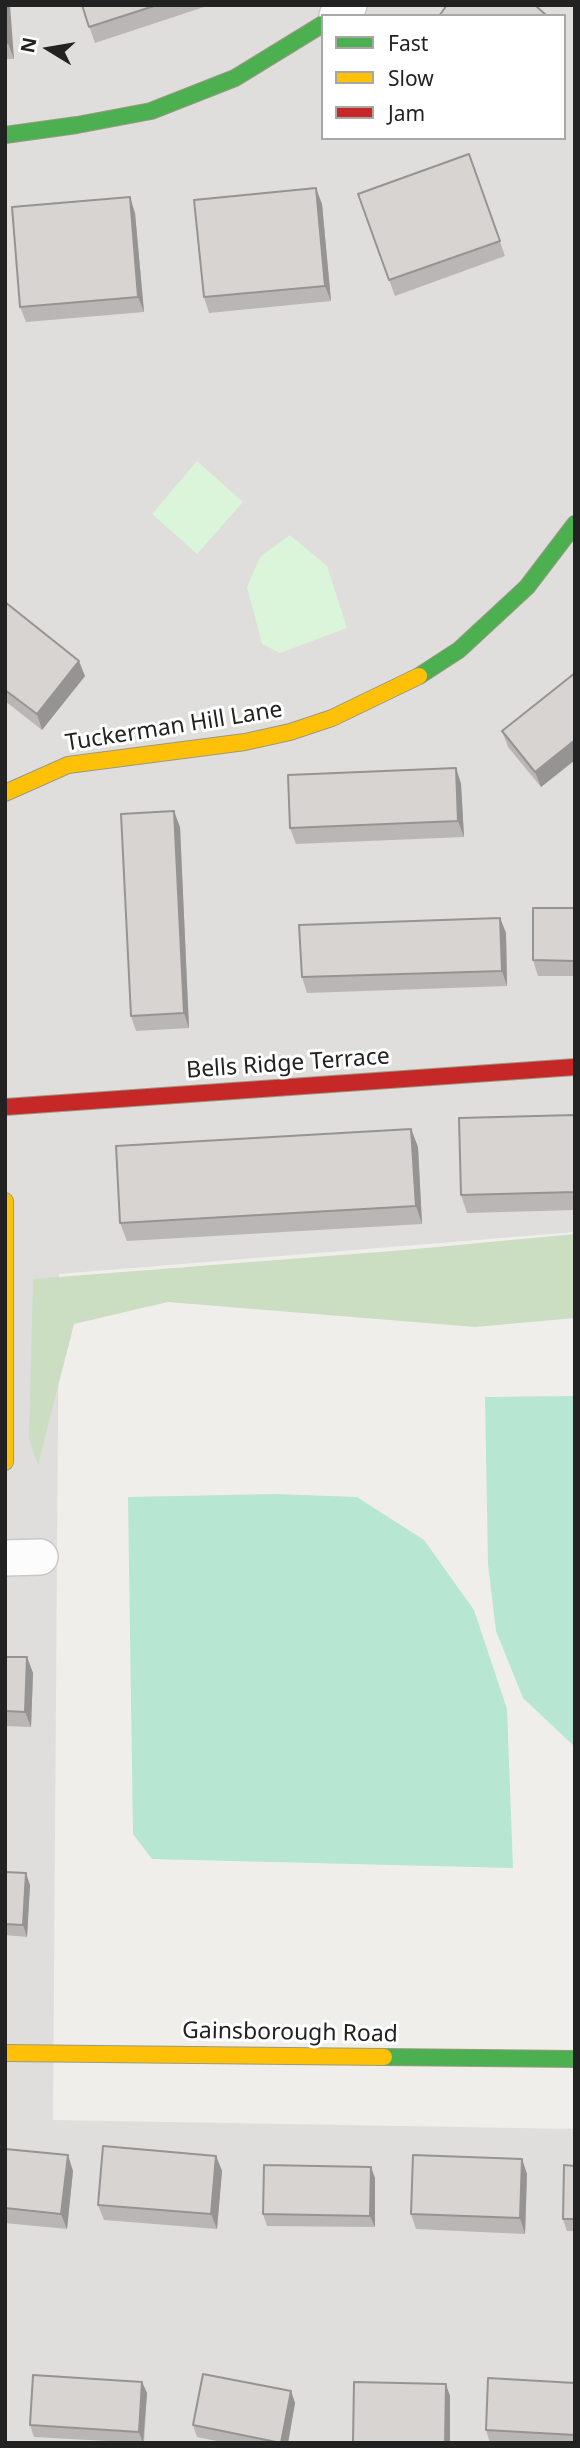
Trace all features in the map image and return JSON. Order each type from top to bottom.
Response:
[{"type":"street","points":[[5,135],[151,111],[235,78],[321,25]]},
{"type":"street","name":"Tuckerman Hill Lane","points":[[5,793],[68,765],[245,742],[290,732],[344,712],[419,676],[459,650],[527,587],[575,524]]},
{"type":"street","name":"Bells Ridge Terrace","points":[[5,1107],[575,1067]]},
{"type":"street","points":[[5,1201],[5,1462]]},
{"type":"street","points":[[5,1558],[40,1557]]},
{"type":"street","name":"Gainsborough Road","points":[[5,2053],[575,2059]]},
{"type":"shaded area","points":[[5,5],[575,5],[575,1232],[59,1274],[53,2120],[575,2129],[575,2443],[5,2443]]},
{"type":"green space","points":[[197,461],[243,502],[197,554],[152,514]]},
{"type":"green space","points":[[290,535],[327,566],[347,628],[280,653],[262,644],[247,587],[260,557]]},
{"type":"green space","points":[[575,1234],[575,1318],[475,1327],[168,1302],[74,1324],[38,1465],[29,1439],[33,1279]]},
{"type":"green space","points":[[575,1396],[575,1747],[523,1698],[496,1631],[488,1564],[485,1397]]},
{"type":"green space","points":[[275,1494],[357,1497],[424,1540],[474,1610],[507,1709],[513,1868],[152,1859],[133,1834],[128,1497]]},
{"type":"building","points":[[5,5],[8,43],[5,43]]},
{"type":"building","points":[[82,5],[157,5],[89,27]]},
{"type":"building","points":[[447,5],[535,5],[545,14],[440,14]]},
{"type":"building","points":[[469,154],[500,241],[389,280],[358,194]]},
{"type":"building","points":[[316,188],[325,286],[204,297],[194,200]]},
{"type":"building","points":[[130,197],[138,297],[20,307],[12,207]]},
{"type":"building","points":[[5,602],[79,661],[37,714],[5,690]]},
{"type":"building","points":[[575,673],[575,740],[535,772],[502,731]]},
{"type":"building","points":[[456,768],[458,821],[290,828],[288,775]]},
{"type":"building","points":[[174,811],[184,1013],[131,1016],[121,814]]},
{"type":"building","points":[[533,908],[575,908],[575,961],[533,960]]},
{"type":"building","points":[[500,918],[502,971],[302,977],[299,925]]},
{"type":"building","points":[[575,1115],[575,1192],[461,1195],[459,1118]]},
{"type":"building","points":[[411,1129],[416,1206],[120,1223],[116,1146]]},
{"type":"building","points":[[5,1657],[27,1657],[25,1712],[5,1711]]},
{"type":"building","points":[[5,1872],[26,1873],[23,1925],[5,1924]]},
{"type":"building","points":[[103,2146],[216,2156],[211,2214],[98,2205]]},
{"type":"building","points":[[5,2149],[68,2155],[61,2214],[5,2208]]},
{"type":"building","points":[[413,2155],[522,2159],[520,2218],[411,2214]]},
{"type":"building","points":[[264,2165],[371,2167],[370,2216],[263,2214]]},
{"type":"building","points":[[564,2165],[575,2166],[575,2219],[563,2219]]},
{"type":"building","points":[[203,2374],[291,2391],[281,2443],[193,2425]]},
{"type":"building","points":[[33,2375],[142,2382],[139,2432],[30,2425]]},
{"type":"building","points":[[488,2378],[575,2383],[575,2435],[486,2430]]},
{"type":"building","points":[[354,2382],[446,2384],[445,2443],[353,2442]]},
{"type":"traffic: fast","points":[[5,135],[151,111],[235,78],[321,25]]},
{"type":"traffic: fast","points":[[419,676],[459,650],[527,587],[575,524]]},
{"type":"traffic: fast","points":[[384,2057],[575,2059]]},
{"type":"traffic: slow","points":[[5,793],[68,765],[245,742],[290,732],[332,718],[419,676]]},
{"type":"traffic: slow","points":[[5,1201],[5,1462]]},
{"type":"traffic: slow","points":[[5,2053],[384,2057]]},
{"type":"traffic: jam","points":[[5,1107],[575,1067]]}]
